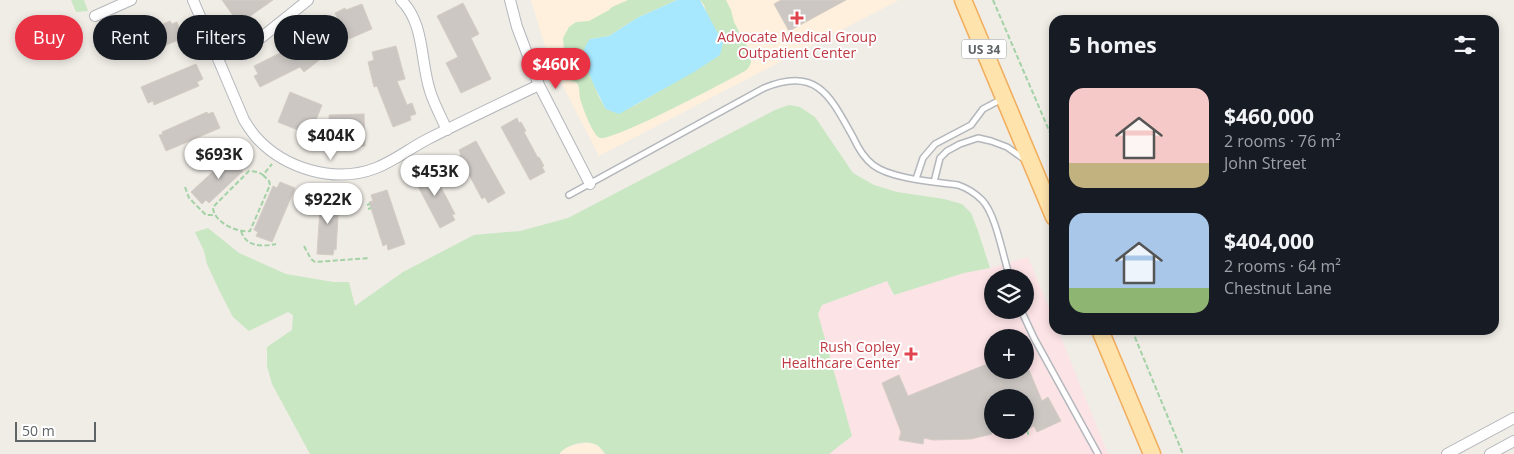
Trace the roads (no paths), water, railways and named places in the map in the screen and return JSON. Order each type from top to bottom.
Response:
[{"type":"main road","name":"US 34","points":[[963,0],[1049,205]]},
{"type":"main road","points":[[1102,335],[1152,454]]},
{"type":"street","points":[[97,15],[132,0]]},
{"type":"street","points":[[193,0],[200,15]]},
{"type":"street","points":[[264,35],[308,0]]},
{"type":"street","points":[[401,0],[416,22],[430,91],[447,130]]},
{"type":"street","points":[[510,0],[517,27],[539,85],[590,184]]},
{"type":"street","points":[[219,60],[240,113],[255,136],[280,157],[296,166],[309,170],[342,174],[360,173],[390,162],[424,141],[539,85]]},
{"type":"street","points":[[1447,454],[1514,418]]},
{"type":"street","points":[[1490,454],[1514,441]]},
{"type":"lane","points":[[568,195],[764,88],[790,80],[803,80],[825,92],[834,103],[866,159],[875,167],[894,174],[965,188],[982,200],[993,218],[1007,269]]},
{"type":"lane","points":[[916,179],[923,158],[935,144],[971,125],[983,109],[1004,97]]},
{"type":"lane","points":[[934,182],[940,158],[947,151],[978,138],[1007,148],[1032,164]]},
{"type":"lane","points":[[1025,319],[1098,454]]},
{"type":"water","points":[[677,0],[700,0],[723,43],[720,55],[694,72],[619,114],[606,109],[585,62],[584,50],[587,43],[590,39],[609,36],[637,18]]},
{"type":"place","name":"Advocate Medical Group Outpatient Center","points":[[797,18]]},
{"type":"place","name":"Rush Copley Healthcare Center","points":[[911,354]]}]
